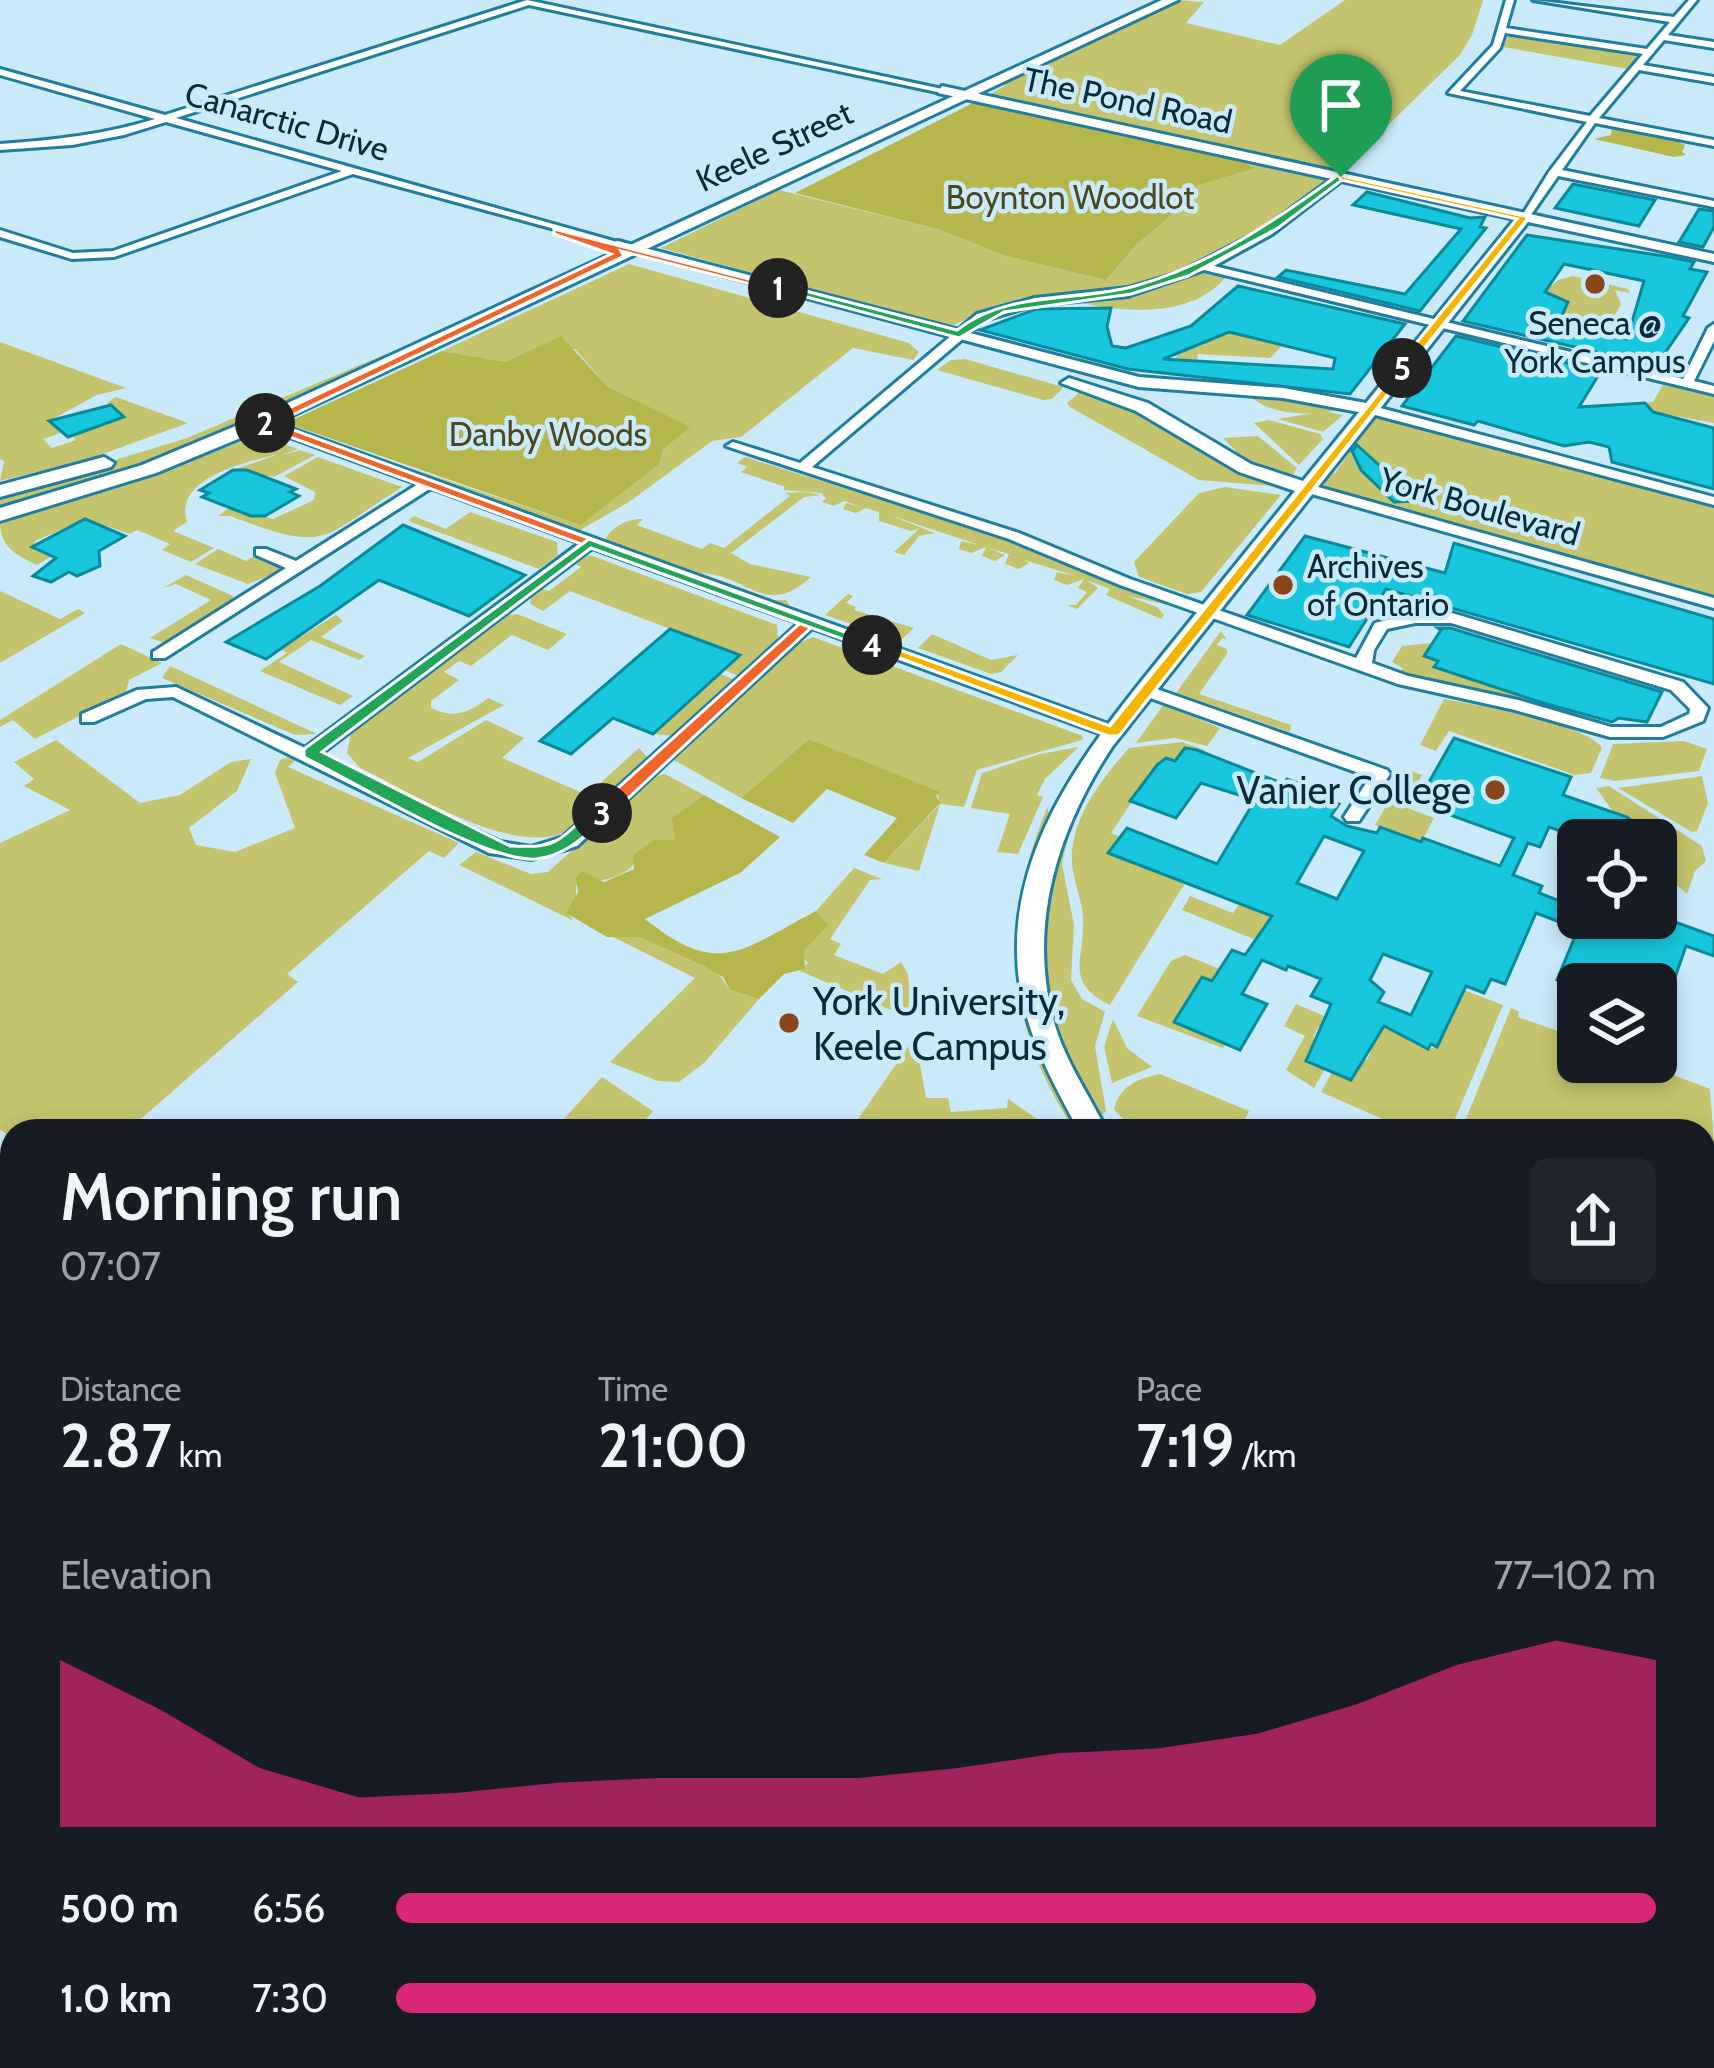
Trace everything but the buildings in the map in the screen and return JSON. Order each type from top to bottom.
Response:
[{"type":"main road","name":"Keele Street","points":[[617,249],[943,89],[1143,0]]},
{"type":"main road","name":"Keele Street","points":[[0,491],[114,460],[206,428],[396,351],[1172,0]]},
{"type":"main road","points":[[964,94],[1012,70],[1043,44]]},
{"type":"main road","points":[[840,152],[942,96],[943,89]]},
{"type":"main road","name":"Keele Street","points":[[0,515],[149,469],[262,422],[396,351]]},
{"type":"street","points":[[1510,0],[1503,30],[1488,59],[1453,93],[1714,143]]},
{"type":"street","points":[[1537,0],[1676,20]]},
{"type":"street","points":[[1087,1119],[1061,1072],[1041,1021],[1030,960],[1046,847],[1063,806],[1114,732],[1523,217],[1592,121],[1693,0]]},
{"type":"street","name":"The Pond Road","points":[[529,2],[1714,258]]},
{"type":"street","points":[[0,147],[89,140],[529,2]]},
{"type":"street","points":[[1503,30],[1649,52]]},
{"type":"street","points":[[1662,37],[1714,46]]},
{"type":"street","points":[[1636,67],[1714,80]]},
{"type":"street","name":"Canarctic Drive","points":[[0,72],[356,170],[617,249]]},
{"type":"street","points":[[0,233],[61,254],[114,254],[356,170]]},
{"type":"street","points":[[1554,172],[1714,204]]},
{"type":"street","points":[[802,467],[981,317],[1001,309],[1131,291],[1200,266],[1275,226],[1341,177]]},
{"type":"street","name":"York Boulevard","points":[[617,249],[1074,375],[1283,393],[1369,410],[1714,500]]},
{"type":"street","points":[[1200,266],[1714,390]]},
{"type":"street","points":[[1687,383],[1714,328]]},
{"type":"street","name":"York Boulevard","points":[[1074,375],[1142,407],[1245,468],[1714,603]]},
{"type":"street","points":[[262,422],[1114,732]]},
{"type":"street","points":[[733,446],[1014,536],[1211,611],[1404,680],[1519,705],[1610,732],[1678,729],[1690,723],[1699,708],[1677,686],[1438,615],[1381,626],[1363,665]]},
{"type":"street","points":[[160,655],[428,484]]},
{"type":"street","points":[[310,753],[589,543]]},
{"type":"street","points":[[261,552],[298,568]]},
{"type":"street","points":[[88,718],[143,694],[176,692],[310,753],[499,849],[542,852],[570,842],[809,622]]},
{"type":"street","points":[[1148,691],[1381,775],[1353,818]]},
{"type":"shaded area","points":[[1177,0],[1204,2],[1186,23],[1280,45],[1345,0],[1483,0],[1460,55],[1340,172],[989,95],[1006,85],[1000,85]]},
{"type":"shaded area","points":[[1510,33],[1641,55],[1628,69],[1503,47]]},
{"type":"shaded area","points":[[1231,157],[1325,180],[1261,229],[1160,279],[1113,291],[997,306],[949,327],[661,248],[779,190],[941,230],[1006,256],[1106,280],[1137,244],[1179,209],[1195,186],[1253,167]]},
{"type":"shaded area","points":[[629,264],[909,343],[919,352],[913,360],[853,348],[741,437],[712,441],[629,502],[577,532],[282,425],[580,525],[689,427],[607,386],[575,349],[506,362],[442,351]]},
{"type":"shaded area","points":[[1198,272],[1225,278],[1184,304],[1138,310],[1075,302],[1145,292]]},
{"type":"shaded area","points":[[1573,276],[1628,289],[1630,293],[1615,290],[1621,304],[1615,315],[1605,319],[1609,324],[1558,320],[1557,310],[1567,301],[1545,292],[1558,280]]},
{"type":"shaded area","points":[[1229,332],[1300,350],[1281,347],[1270,358],[1198,354],[1197,360],[1176,358],[1178,353]]},
{"type":"shaded area","points":[[0,342],[126,388],[97,395],[51,420],[63,432],[43,439],[52,448],[76,440],[72,435],[123,417],[107,403],[116,397],[188,423],[89,459],[0,481],[4,461],[0,459]]},
{"type":"shaded area","points":[[386,354],[385,360],[196,442],[0,510],[0,495],[187,438]]},
{"type":"shaded area","points":[[965,359],[1063,387],[1052,399],[1043,400],[937,370],[951,360]]},
{"type":"shaded area","points":[[1663,385],[1714,397],[1714,423],[1653,412],[1645,403],[1653,402]]},
{"type":"shaded area","points":[[1080,392],[1145,416],[1217,461],[1272,486],[1199,480],[1070,407],[1067,403]]},
{"type":"shaded area","points":[[1247,394],[1347,408],[1328,412],[1343,415],[1323,432],[1278,419],[1313,413],[1278,410]]},
{"type":"shaded area","points":[[1384,418],[1714,504],[1714,599],[1325,487],[1323,478],[1335,473],[1372,419]]},
{"type":"shaded area","points":[[1269,420],[1320,434],[1323,439],[1299,465],[1254,423]]},
{"type":"shaded area","points":[[258,435],[298,449],[282,455],[300,450],[315,455],[274,477],[233,470],[279,454],[233,467],[202,483],[186,506],[187,522],[173,531],[214,548],[191,562],[162,550],[170,544],[137,530],[130,534],[85,519],[35,541],[33,547],[52,556],[37,565],[17,554],[3,538],[0,522],[124,486]]},
{"type":"shaded area","points":[[1258,436],[1297,468],[1291,478],[1249,464],[1223,438]]},
{"type":"shaded area","points":[[318,457],[402,487],[321,536],[286,535],[218,516],[229,508],[273,519],[314,500],[315,492],[284,476]]},
{"type":"shaded area","points":[[745,457],[1003,538],[1169,605],[1127,596],[1157,607],[1164,615],[1161,619],[1106,595],[1110,589],[1086,580],[1098,588],[1077,609],[1067,605],[1076,605],[1087,592],[1078,588],[1084,579],[1067,585],[1054,580],[1057,572],[1076,576],[1024,560],[1029,563],[1019,569],[1005,564],[1009,554],[989,548],[1005,555],[995,561],[982,556],[986,547],[971,553],[959,549],[961,541],[979,545],[889,515],[935,533],[919,536],[904,555],[894,552],[919,529],[879,521],[879,512],[866,508],[856,513],[843,509],[846,503],[861,507],[844,501],[834,506],[822,502],[826,498],[821,493],[783,490],[785,487],[741,472],[747,467],[737,463]]},
{"type":"shaded area","points":[[1225,487],[1281,495],[1201,592],[1187,594],[1139,577],[1134,562],[1199,493]]},
{"type":"shaded area","points":[[785,493],[821,495],[804,497],[731,553],[750,564],[811,577],[795,589],[769,595],[701,573],[790,605],[781,605],[605,540],[621,524],[643,519],[637,525],[702,549],[710,543],[724,548],[790,496]]},
{"type":"shaded area","points":[[470,512],[557,542],[558,555],[539,569],[408,521],[414,516],[446,529]]},
{"type":"shaded area","points":[[218,549],[246,561],[256,555],[279,565],[281,571],[248,584],[195,564]]},
{"type":"shaded area","points":[[590,555],[777,625],[778,641],[741,677],[724,670],[739,655],[570,591],[543,611],[530,604],[532,592],[549,591],[581,567],[572,562]]},
{"type":"shaded area","points":[[186,575],[233,596],[233,603],[168,644],[150,638],[211,600],[176,584],[163,588]]},
{"type":"shaded area","points":[[0,591],[60,619],[78,609],[85,613],[0,663]]},
{"type":"shaded area","points":[[848,594],[853,596],[846,603],[854,610],[914,628],[900,641],[825,615]]},
{"type":"shaded area","points":[[517,614],[567,634],[548,650],[512,635],[471,666],[459,661],[444,672],[459,680],[431,701],[431,708],[461,713],[488,698],[504,705],[408,758],[418,762],[486,720],[524,738],[502,758],[587,795],[639,748],[650,760],[603,806],[572,829],[549,837],[523,836],[465,820],[360,768],[347,753],[351,732],[360,722],[501,616]]},
{"type":"shaded area","points":[[336,615],[343,621],[321,637],[365,656],[359,660],[311,640],[279,662],[353,696],[340,705],[260,671],[287,653],[281,649]]},
{"type":"shaded area","points":[[1221,631],[1227,640],[1222,638],[1217,645],[1227,649],[1227,654],[1199,694],[1291,725],[1290,732],[1176,693]]},
{"type":"shaded area","points":[[932,634],[991,660],[1018,655],[1001,672],[991,674],[918,648]]},
{"type":"shaded area","points":[[813,637],[1083,736],[1082,740],[977,770],[964,807],[940,804],[919,871],[884,863],[939,805],[938,792],[809,739],[741,798],[674,760],[796,644]]},
{"type":"shaded area","points":[[1433,643],[1435,668],[1615,726],[1400,676],[1402,668],[1392,662],[1402,646]]},
{"type":"shaded area","points":[[121,644],[162,663],[129,680],[126,692],[35,739],[13,720],[0,727],[0,720]]},
{"type":"shaded area","points":[[170,666],[317,734],[295,735],[162,678]]},
{"type":"shaded area","points":[[720,674],[738,681],[675,736],[653,734]]},
{"type":"shaded area","points":[[1444,699],[1555,724],[1593,739],[1602,748],[1591,773],[1575,775],[1449,731],[1436,751],[1420,745]]},
{"type":"shaded area","points":[[1164,704],[1220,728],[1207,746],[1175,738],[1136,743]]},
{"type":"shaded area","points":[[56,740],[140,803],[180,795],[231,762],[251,759],[237,791],[189,828],[196,845],[235,852],[295,828],[275,773],[280,760],[295,754],[298,758],[288,767],[459,843],[444,858],[429,851],[287,974],[298,982],[141,1119],[0,1119],[0,843],[70,810],[24,786],[34,779],[14,762]]},
{"type":"shaded area","points":[[1684,741],[1707,749],[1699,771],[1615,781],[1600,778],[1613,744]]},
{"type":"shaded area","points":[[1182,742],[1205,750],[1175,761],[1166,758],[1156,766],[1111,833],[1120,837],[1109,852],[1148,868],[1190,875],[1110,1005],[1095,996],[1081,978],[1083,918],[1072,863],[1076,832],[1098,786],[1129,748]]},
{"type":"shaded area","points":[[1079,747],[1045,779],[1037,795],[1043,797],[1018,854],[997,852],[1010,814],[971,808],[982,773]]},
{"type":"shaded area","points":[[1407,770],[1422,775],[1405,807],[1434,818],[1421,843],[1375,825]]},
{"type":"shaded area","points":[[665,774],[704,795],[673,818],[675,840],[644,850],[631,867],[615,876],[576,885],[576,899],[567,912],[574,921],[459,865],[476,852],[531,874],[548,872],[655,776]]},
{"type":"shaded area","points":[[1702,776],[1708,803],[1697,831],[1692,832],[1618,788]]},
{"type":"shaded area","points":[[1609,786],[1660,819],[1625,819],[1614,813],[1596,788]]},
{"type":"shaded area","points":[[1047,807],[1050,816],[1028,871],[1021,914],[1043,1059],[1076,1119],[1068,1119],[1051,1091],[1022,1012],[1016,933],[1032,850]]},
{"type":"shaded area","points":[[1677,830],[1702,846],[1706,861],[1695,871],[1687,894],[1677,885]]},
{"type":"shaded area","points":[[1069,831],[1062,864],[1074,925],[1071,980],[1082,999],[1105,1012],[1095,1046],[1106,1111],[1101,1117],[1076,1070],[1048,983],[1049,899]]},
{"type":"shaded area","points":[[854,868],[882,879],[870,880],[830,939],[841,944],[834,955],[883,974],[901,962],[908,974],[912,1019],[800,971],[808,963],[801,955],[804,949],[829,925],[816,911]]},
{"type":"shaded area","points":[[1190,896],[1233,913],[1240,903],[1279,901],[1271,946],[1182,910]]},
{"type":"shaded area","points":[[607,934],[639,937],[717,972],[730,990],[759,999],[705,1062],[679,1082],[658,1081],[614,1064],[610,1062],[695,978]]},
{"type":"shaded area","points":[[1185,955],[1220,969],[1225,987],[1201,977],[1174,1021],[1225,1044],[1223,1048],[1137,1016],[1171,961]]},
{"type":"shaded area","points":[[1464,990],[1503,1005],[1455,1119],[1383,1119],[1321,1092],[1332,1072],[1351,1080],[1360,1058],[1367,1060],[1372,1049],[1367,1046],[1369,1040],[1375,1042],[1381,1031],[1378,1024],[1428,1049],[1437,1047],[1449,1012],[1454,1013]]},
{"type":"shaded area","points":[[1296,1004],[1324,1016],[1322,1021],[1328,1024],[1325,1029],[1318,1027],[1313,1037],[1318,1040],[1307,1060],[1325,1069],[1314,1088],[1286,1070],[1305,1036],[1284,1026]]},
{"type":"shaded area","points":[[1511,1008],[1519,1011],[1518,1017],[1557,1031],[1557,1083],[1677,1083],[1677,1076],[1710,1089],[1712,1119],[1466,1119]]},
{"type":"shaded area","points":[[1113,1019],[1127,1048],[1152,1067],[1112,1083],[1104,1047]]},
{"type":"shaded area","points":[[915,1037],[926,1098],[948,1098],[951,1112],[1007,1108],[1008,1099],[1037,1119],[858,1119]]},
{"type":"shaded area","points":[[1160,1074],[1249,1111],[1245,1119],[1123,1119],[1114,1110],[1116,1102],[1130,1085]]},
{"type":"shaded area","points":[[602,1077],[653,1111],[646,1119],[564,1119]]},
{"type":"green space","name":"Boynton Woodlot","points":[[973,103],[1231,157],[1255,168],[1195,186],[1179,209],[1137,244],[1106,280],[1006,256],[941,230],[795,193]]},
{"type":"green space","points":[[1612,128],[1676,141],[1685,145],[1682,152],[1686,155],[1674,157],[1594,139],[1611,135]]},
{"type":"green space","name":"Danby Woods","points":[[561,336],[607,386],[690,427],[663,450],[659,464],[580,525],[286,423],[442,351],[506,362]]},
{"type":"green space","points":[[809,739],[940,792],[936,796],[940,803],[884,863],[864,855],[897,818],[827,789],[793,823],[741,798]]},
{"type":"green space","points":[[704,795],[780,837],[740,873],[645,919],[693,949],[712,953],[749,946],[816,911],[829,925],[804,950],[805,969],[784,974],[759,999],[730,990],[723,977],[639,937],[607,937],[566,913],[578,892],[576,878],[582,871],[604,882],[634,869],[633,855],[654,840],[675,840],[672,818]]},
{"type":"place","name":"Seneca @ York Campus","points":[[1595,284]]},
{"type":"place","name":"Archives of Ontario","points":[[1283,585]]},
{"type":"place","name":"Vanier College","points":[[1495,790]]},
{"type":"place","name":"York University, Keele Campus","points":[[789,1023]]},
{"type":"route","points":[[1341,177],[1275,226],[1184,274],[1131,291],[1001,309],[959,334],[558,232],[620,254],[262,422],[809,622],[570,842],[547,851],[522,854],[499,849],[310,753],[589,543],[621,554],[795,617],[809,622],[910,658],[1114,732],[1523,217],[1341,177]]}]
